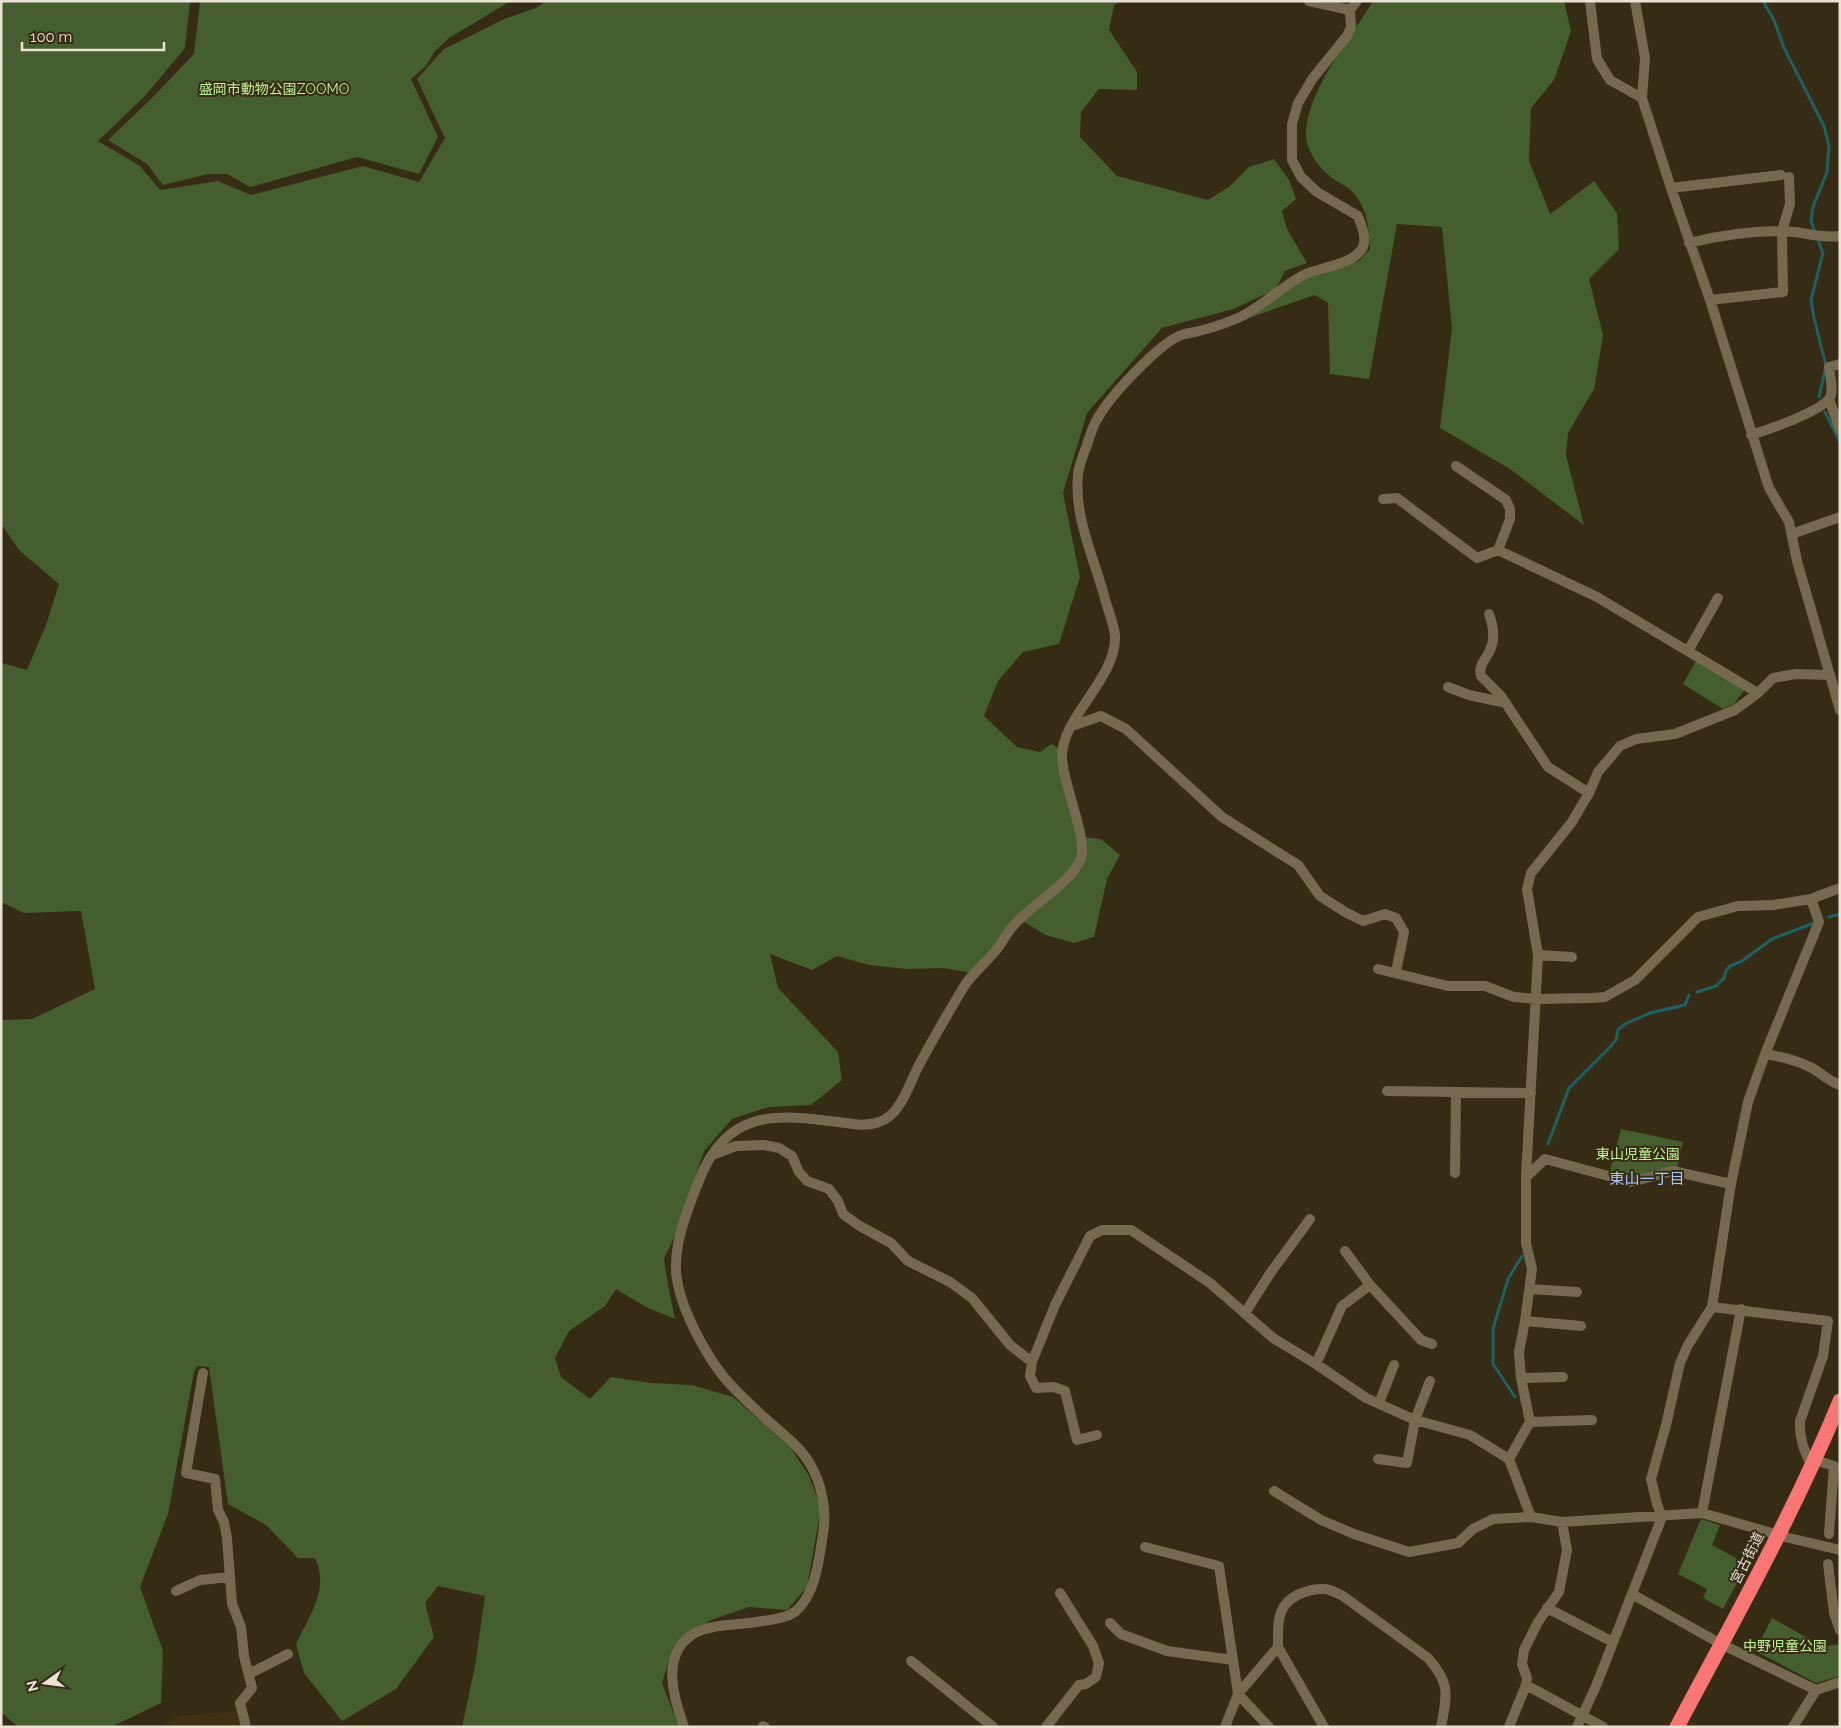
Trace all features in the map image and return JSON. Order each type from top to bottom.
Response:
[{"type":"highway","name":"宮古街道","points":[[1677,1727],[1814,1463],[1840,1401]]},
{"type":"street","points":[[1308,1],[1350,10]]},
{"type":"street","points":[[684,1727],[671,1678],[673,1664],[679,1650],[690,1637],[697,1632],[709,1628],[764,1621],[795,1612],[809,1593],[817,1565],[824,1526],[823,1504],[819,1483],[804,1454],[744,1398],[722,1374],[686,1312],[675,1268],[678,1240],[687,1209],[702,1172],[712,1155],[726,1137],[743,1126],[771,1117],[835,1121],[860,1126],[884,1120],[896,1111],[919,1065],[967,981],[995,951],[1016,922],[1066,880],[1081,859],[1082,844],[1061,756],[1066,734],[1087,703],[1110,659],[1115,637],[1083,525],[1078,501],[1078,470],[1091,432],[1100,413],[1131,376],[1154,354],[1178,336],[1203,330],[1242,316],[1305,274],[1335,265],[1353,257],[1363,246],[1364,235],[1358,216],[1318,192],[1300,177],[1292,160],[1292,124],[1298,103],[1313,78],[1347,36],[1351,27],[1350,10],[1357,1]]},
{"type":"street","points":[[1590,1],[1598,59],[1610,80],[1642,98]]},
{"type":"street","points":[[1635,1],[1645,58],[1642,98],[1689,243],[1710,300],[1769,488],[1789,522],[1797,561],[1840,710]]},
{"type":"street","points":[[1671,188],[1785,176],[1790,204],[1782,231],[1783,292],[1710,300]]},
{"type":"street","points":[[1689,243],[1712,238],[1782,231],[1831,237],[1840,236]]},
{"type":"street","points":[[1751,435],[1786,424],[1826,402],[1832,394],[1830,367],[1840,364]]},
{"type":"street","points":[[1829,399],[1840,430]]},
{"type":"street","points":[[1456,466],[1506,500],[1510,510],[1510,519],[1498,550]]},
{"type":"street","points":[[1383,499],[1397,498],[1477,558],[1498,550],[1597,597],[1758,693]]},
{"type":"street","points":[[1792,534],[1840,516]]},
{"type":"street","points":[[1688,651],[1718,598]]},
{"type":"street","points":[[1489,614],[1494,639],[1490,650],[1481,664],[1481,676],[1501,696],[1548,768],[1589,793]]},
{"type":"street","points":[[1509,1459],[1530,1422],[1521,1378],[1519,1352],[1532,1269],[1526,1243],[1526,1177],[1538,956],[1527,889],[1531,874],[1572,822],[1589,793],[1598,772],[1620,746],[1636,739],[1675,734],[1735,710],[1758,693],[1773,678],[1796,674],[1829,675]]},
{"type":"street","points":[[1448,687],[1469,695],[1506,703]]},
{"type":"street","points":[[1072,726],[1102,716],[1126,729],[1222,817],[1298,865],[1320,896],[1363,921],[1385,914],[1396,918],[1404,932],[1396,972]]},
{"type":"street","points":[[1378,969],[1448,986],[1485,986],[1514,997],[1536,999],[1605,996],[1635,980],[1698,916],[1738,906],[1772,905],[1811,900],[1840,888]]},
{"type":"street","points":[[1577,1727],[1662,1517],[1651,1479],[1680,1364],[1688,1345],[1712,1307],[1731,1184],[1748,1102],[1819,922],[1811,900]]},
{"type":"street","points":[[1538,956],[1572,957]]},
{"type":"street","points":[[1766,1054],[1793,1059],[1814,1069],[1827,1080],[1840,1085]]},
{"type":"street","points":[[1387,1091],[1531,1093]]},
{"type":"street","points":[[1455,1173],[1456,1092]]},
{"type":"street","points":[[712,1155],[736,1146],[764,1145],[778,1148],[792,1156],[799,1172],[807,1181],[829,1188],[838,1201],[843,1214],[858,1225],[891,1243],[908,1261],[950,1282],[972,1298],[1010,1345],[1032,1362]]},
{"type":"street","points":[[1526,1177],[1545,1159],[1632,1182],[1673,1171],[1731,1184]]},
{"type":"street","points":[[1245,1313],[1271,1272],[1310,1219]]},
{"type":"street","points":[[1097,1435],[1077,1440],[1065,1391],[1054,1387],[1036,1388],[1030,1376],[1032,1362],[1055,1305],[1090,1236],[1102,1230],[1131,1230],[1210,1282],[1273,1338],[1366,1398],[1415,1420],[1470,1434],[1509,1459],[1531,1517]]},
{"type":"street","points":[[1345,1251],[1370,1285],[1421,1340],[1432,1344]]},
{"type":"street","points":[[1316,1364],[1342,1306],[1370,1285]]},
{"type":"street","points":[[1530,1288],[1577,1292]]},
{"type":"street","points":[[1712,1307],[1828,1321],[1824,1356],[1800,1421],[1800,1431],[1803,1448],[1814,1463],[1834,1466],[1829,1534]]},
{"type":"street","points":[[1702,1513],[1741,1309]]},
{"type":"street","points":[[1525,1321],[1581,1326]]},
{"type":"street","points":[[1379,1403],[1394,1365]]},
{"type":"street","points":[[203,1373],[186,1473],[215,1480],[218,1510],[224,1522],[227,1538],[232,1604],[241,1627],[244,1656],[252,1688],[240,1703],[246,1727]]},
{"type":"street","points":[[1521,1378],[1564,1377]]},
{"type":"street","points":[[1378,1459],[1407,1463],[1415,1420],[1430,1381]]},
{"type":"street","points":[[1530,1422],[1592,1420]]},
{"type":"street","points":[[1274,1492],[1321,1520],[1354,1534],[1409,1552],[1458,1543],[1473,1529],[1494,1519],[1531,1517],[1562,1522],[1702,1513],[1838,1549]]},
{"type":"street","points":[[1509,1727],[1526,1685],[1527,1678],[1522,1664],[1524,1650],[1538,1622],[1559,1592],[1567,1550],[1562,1522]]},
{"type":"street","points":[[1145,1547],[1219,1566],[1238,1694],[1269,1727]]},
{"type":"street","points":[[1828,1564],[1834,1613],[1840,1630]]},
{"type":"street","points":[[176,1591],[200,1580],[230,1577]]},
{"type":"street","points":[[1324,1727],[1278,1647],[1277,1632],[1282,1610],[1288,1601],[1300,1593],[1324,1589],[1335,1591],[1428,1658],[1438,1670],[1447,1693],[1441,1727]]},
{"type":"street","points":[[1046,1727],[1079,1685],[1086,1684],[1096,1677],[1098,1663],[1093,1646],[1060,1593]]},
{"type":"street","points":[[1632,1594],[1721,1644],[1816,1690]]},
{"type":"street","points":[[1547,1608],[1613,1642]]},
{"type":"street","points":[[1110,1623],[1121,1634],[1167,1651],[1233,1660]]},
{"type":"street","points":[[1225,1727],[1238,1694],[1278,1647]]},
{"type":"street","points":[[249,1674],[288,1654]]},
{"type":"street","points":[[910,1661],[994,1727]]},
{"type":"street","points":[[1793,1727],[1816,1690],[1840,1682]]},
{"type":"street","points":[[1526,1685],[1603,1727]]},
{"type":"shaded area","points":[[237,1711],[241,1727],[161,1727],[179,1716]]},
{"type":"green space","points":[[1,1],[190,1],[185,48],[145,96],[98,141],[140,166],[160,190],[218,181],[251,195],[363,166],[419,182],[445,138],[417,79],[444,49],[504,19],[536,8],[546,1],[1120,1],[1114,5],[1109,30],[1137,72],[1137,90],[1099,89],[1081,112],[1080,137],[1117,176],[1208,200],[1230,186],[1249,167],[1274,159],[1289,180],[1296,199],[1282,211],[1287,229],[1307,263],[1285,271],[1275,290],[1233,309],[1162,328],[1087,413],[1063,493],[1080,577],[1059,644],[1023,652],[998,681],[984,716],[1017,747],[1040,752],[1051,744],[1063,751],[1081,837],[1101,839],[1120,855],[1107,879],[1094,937],[1074,943],[1046,935],[1019,919],[972,973],[944,968],[906,969],[869,965],[837,956],[812,970],[770,954],[778,988],[838,1052],[842,1080],[811,1105],[769,1107],[732,1119],[704,1151],[678,1229],[664,1259],[675,1319],[646,1307],[616,1289],[605,1306],[569,1331],[555,1358],[561,1377],[590,1399],[611,1377],[651,1383],[692,1385],[733,1397],[790,1447],[809,1476],[821,1508],[807,1587],[787,1610],[749,1607],[711,1620],[673,1647],[662,1683],[679,1727],[462,1727],[475,1666],[485,1596],[438,1586],[425,1603],[434,1637],[396,1689],[342,1721],[304,1673],[296,1644],[312,1613],[319,1591],[319,1569],[315,1558],[298,1558],[266,1525],[228,1504],[209,1367],[197,1366],[194,1372],[168,1514],[140,1587],[163,1651],[161,1703],[111,1727],[18,1727],[1,1712],[1,1020],[32,1019],[95,989],[81,911],[24,913],[1,902],[1,663],[27,670],[46,625],[59,584],[20,551],[1,524]]},
{"type":"green space","name":"盛岡市動物公園ZOOMO","points":[[200,1],[511,1],[449,38],[435,51],[426,66],[411,79],[438,137],[419,174],[357,157],[250,187],[227,174],[208,174],[163,185],[147,164],[108,140],[194,54]]},
{"type":"green space","points":[[1373,1],[1564,1],[1571,31],[1554,80],[1531,108],[1529,161],[1550,214],[1594,181],[1617,213],[1619,249],[1589,279],[1603,335],[1594,389],[1568,433],[1566,455],[1584,525],[1510,469],[1440,428],[1452,328],[1442,227],[1397,224],[1369,379],[1330,374],[1328,303],[1315,295],[1217,329],[1305,278],[1359,261],[1370,249],[1367,221],[1363,208],[1353,192],[1331,177],[1317,163],[1310,151],[1306,132],[1314,99],[1322,81]]},
{"type":"green space","points":[[1696,661],[1745,689],[1734,704],[1723,709],[1683,684]]},
{"type":"green space","name":"東山児童公園","points":[[1621,1129],[1683,1142],[1677,1168],[1631,1177],[1610,1171]]},
{"type":"green space","points":[[1701,1519],[1720,1525],[1712,1545],[1747,1564],[1723,1609],[1703,1598],[1707,1589],[1678,1574]]},
{"type":"green space","name":"中野児童公園","points":[[1772,1618],[1816,1643],[1817,1648],[1839,1644],[1840,1676],[1816,1683],[1755,1651]]},
{"type":"waterway","points":[[1763,1],[1774,20],[1784,48],[1824,126],[1829,146],[1827,172],[1813,207],[1811,221],[1823,253],[1811,300],[1826,366],[1819,397]]},
{"type":"waterway","points":[[1825,412],[1840,442]]},
{"type":"waterway","points":[[1829,917],[1840,914]]},
{"type":"waterway","points":[[1697,992],[1716,986],[1724,978],[1730,966],[1742,961],[1772,939],[1814,923]]},
{"type":"waterway","points":[[1548,1144],[1569,1088],[1616,1040],[1618,1030],[1625,1024],[1650,1013],[1685,1005],[1689,995]]},
{"type":"waterway","points":[[1515,1397],[1493,1364],[1493,1329],[1508,1279],[1522,1256]]},
{"type":"district","name":"東山一丁目","points":[[1647,1179]]}]
